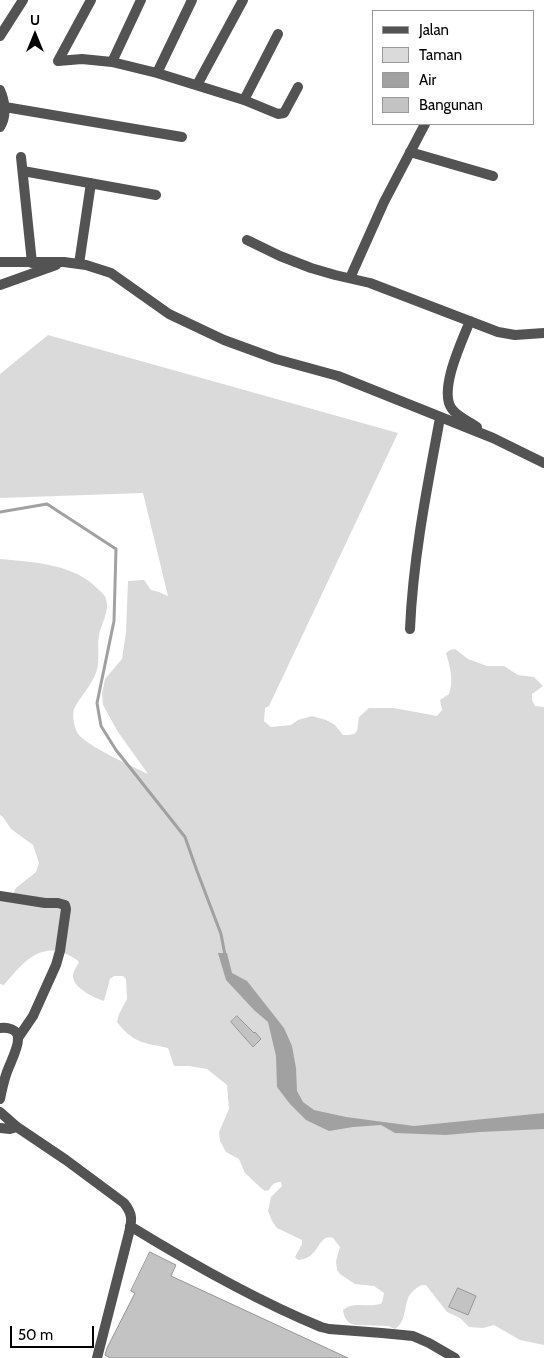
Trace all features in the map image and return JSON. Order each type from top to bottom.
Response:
[{"type":"street","points":[[0,36],[23,0]]},
{"type":"street","points":[[91,0],[58,61],[82,59],[112,62],[197,85],[282,114],[298,87]]},
{"type":"street","points":[[112,62],[141,0]]},
{"type":"street","points":[[157,73],[192,0]]},
{"type":"street","points":[[197,85],[239,1]]},
{"type":"street","points":[[244,100],[278,34]]},
{"type":"street","points":[[0,90],[5,107],[0,127]]},
{"type":"street","points":[[5,107],[182,137]]},
{"type":"street","points":[[350,278],[374,223],[424,125]]},
{"type":"street","points":[[410,152],[493,176]]},
{"type":"street","points":[[21,157],[32,263]]},
{"type":"street","points":[[23,171],[156,195]]},
{"type":"street","points":[[79,264],[91,183]]},
{"type":"street","points":[[247,240],[311,268],[370,283],[507,334],[544,334]]},
{"type":"street","points":[[0,262],[64,262],[86,265],[111,273],[169,314],[224,340],[276,359],[338,376],[493,438],[544,463]]},
{"type":"street","points":[[0,285],[64,262]]},
{"type":"street","points":[[470,321],[448,386],[448,401],[453,410],[493,438]]},
{"type":"street","points":[[410,629],[419,534],[440,418]]},
{"type":"street","points":[[0,896],[45,903],[58,903],[65,905],[66,909],[56,965],[33,1016],[18,1038],[17,1047],[6,1074],[0,1098]]},
{"type":"street","points":[[0,1028],[12,1029],[18,1038]]},
{"type":"street","points":[[0,1112],[17,1127],[124,1203],[130,1211],[130,1226],[97,1358]]},
{"type":"street","points":[[0,1128],[10,1130],[17,1127]]},
{"type":"street","points":[[130,1226],[184,1259],[322,1328],[413,1336],[455,1358]]},
{"type":"green space","points":[[48,335],[398,433],[269,706],[265,708],[264,721],[271,727],[291,725],[298,720],[312,716],[326,720],[335,725],[343,735],[349,735],[357,731],[359,717],[369,708],[394,708],[437,716],[442,710],[440,700],[449,694],[451,684],[451,674],[446,653],[455,649],[468,659],[487,666],[504,666],[518,675],[534,677],[543,686],[532,694],[532,700],[535,706],[544,707],[544,1113],[474,1123],[544,1127],[544,1345],[520,1340],[494,1325],[483,1328],[469,1327],[460,1318],[447,1312],[426,1285],[418,1287],[410,1294],[403,1318],[395,1329],[388,1326],[355,1325],[350,1323],[345,1318],[343,1310],[357,1305],[377,1305],[382,1303],[384,1293],[374,1286],[355,1284],[340,1274],[337,1270],[336,1261],[340,1247],[333,1238],[329,1237],[323,1240],[307,1258],[298,1260],[295,1257],[302,1244],[302,1240],[277,1228],[268,1211],[271,1197],[282,1186],[281,1182],[277,1182],[269,1190],[265,1191],[245,1173],[239,1159],[226,1152],[220,1141],[219,1132],[229,1109],[227,1085],[207,1069],[174,1066],[168,1048],[140,1041],[123,1029],[117,1022],[127,999],[126,979],[123,976],[114,976],[110,979],[104,1001],[85,992],[74,981],[73,975],[79,962],[66,954],[47,951],[38,953],[30,958],[4,985],[0,984],[0,898],[12,896],[16,888],[36,872],[39,863],[33,845],[11,829],[0,815],[0,559],[40,563],[66,570],[89,581],[104,595],[107,608],[99,635],[97,670],[74,709],[75,726],[77,732],[84,740],[148,774],[118,732],[103,705],[102,694],[105,679],[122,659],[126,632],[128,581],[144,580],[151,590],[168,596],[143,493],[0,498],[0,374]]},
{"type":"water","points":[[218,953],[227,953],[232,973],[247,981],[284,1028],[292,1046],[296,1068],[297,1091],[303,1102],[314,1110],[346,1117],[414,1126],[544,1113],[544,1129],[446,1135],[395,1133],[381,1125],[329,1131],[306,1120],[277,1087],[276,1056],[268,1022],[226,980]]},
{"type":"building","points":[[237,1016],[261,1039],[253,1047],[231,1022]]},
{"type":"building","points":[[150,1252],[176,1265],[171,1276],[348,1358],[110,1358],[105,1355],[107,1348],[135,1293],[131,1291]]},
{"type":"building","points":[[458,1288],[476,1296],[468,1315],[449,1307]]},
{"type":"waterway","points":[[0,512],[47,504],[116,549],[114,621],[97,703],[101,726],[116,750],[185,837],[221,934],[225,955]]}]
